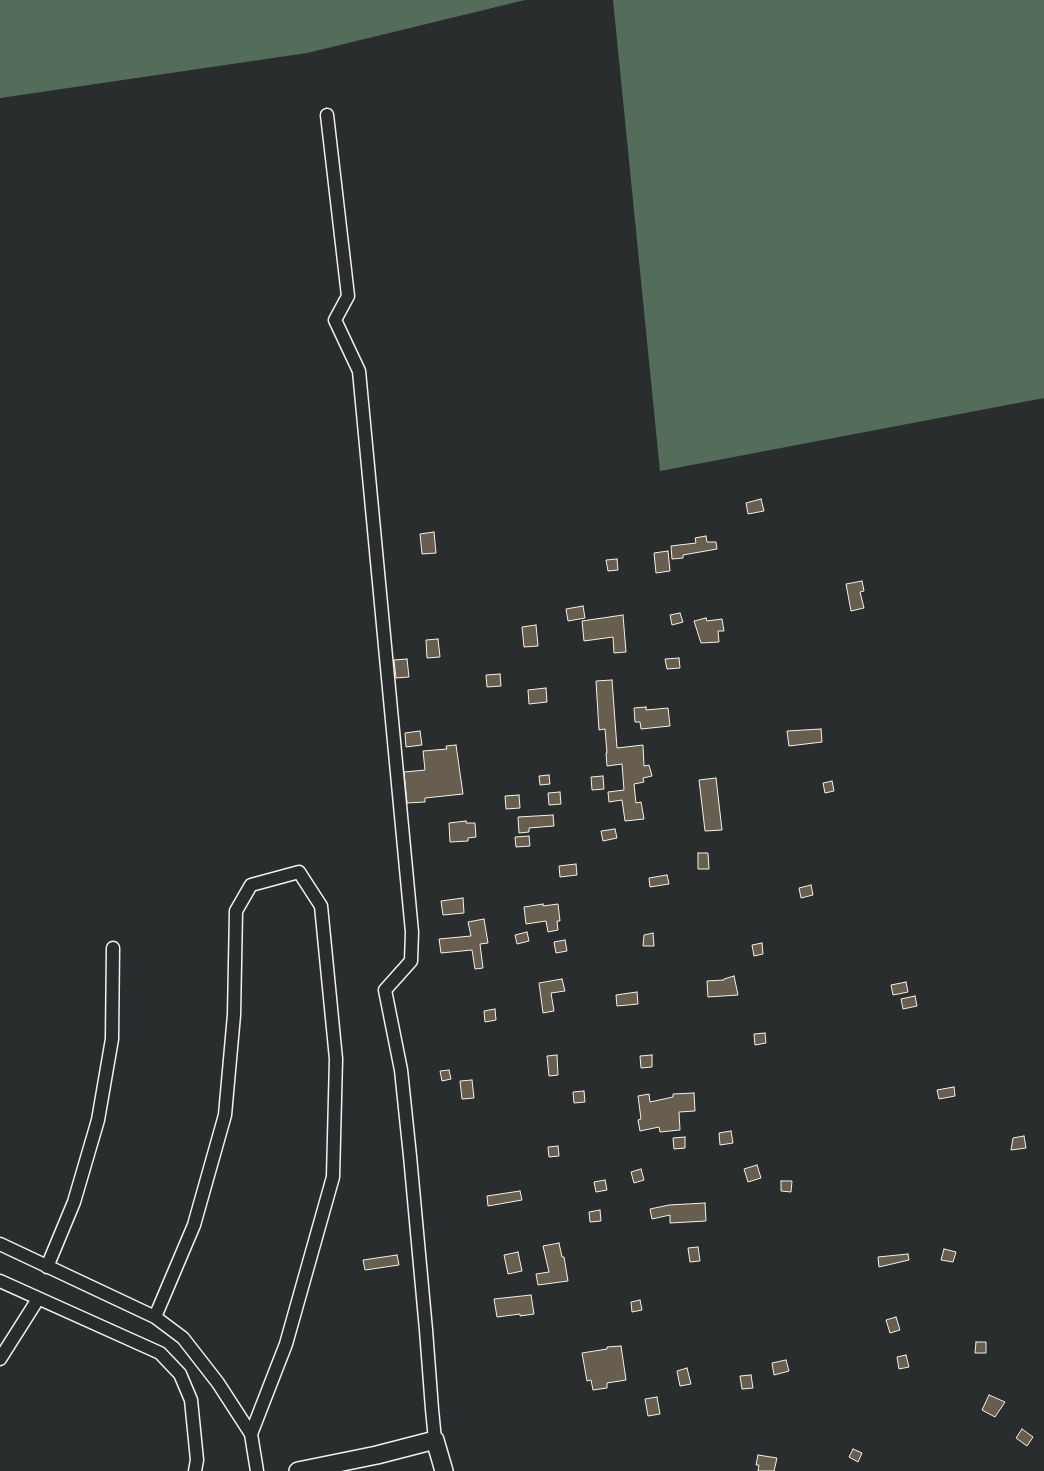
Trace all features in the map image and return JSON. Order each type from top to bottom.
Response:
[{"type":"main road","points":[[298,1471],[377,1455],[436,1440],[444,1471]]},
{"type":"street","points":[[327,115],[348,296],[335,320],[359,371],[412,932],[411,961],[385,990],[401,1070],[436,1440]]},
{"type":"street","points":[[155,1317],[194,1225],[225,1115],[234,1015],[236,911],[251,885],[299,872],[320,906],[336,1059],[333,1177],[286,1344],[251,1434]]},
{"type":"street","points":[[47,1267],[74,1202],[98,1120],[112,1039],[114,948]]},
{"type":"street","points":[[0,1244],[155,1317],[183,1338],[218,1383],[251,1434],[257,1471]]},
{"type":"street","points":[[0,1281],[160,1353],[180,1374],[191,1400],[197,1460],[195,1471]]},
{"type":"street","points":[[0,1359],[38,1299]]},
{"type":"green space","points":[[0,0],[525,0],[307,53],[0,98]]},
{"type":"green space","points":[[613,0],[1044,0],[1044,398],[660,471]]},
{"type":"building","points":[[761,499],[764,511],[748,514],[746,503]]},
{"type":"building","points":[[434,532],[436,553],[422,554],[420,534]]},
{"type":"building","points":[[706,536],[707,542],[716,542],[717,549],[683,555],[683,558],[672,559],[671,546],[696,543],[695,538]]},
{"type":"building","points":[[668,551],[670,571],[656,573],[654,553]]},
{"type":"building","points":[[617,559],[618,570],[608,571],[606,560]]},
{"type":"building","points":[[862,581],[864,591],[860,592],[864,608],[851,611],[846,584]]},
{"type":"building","points":[[583,606],[585,618],[568,621],[566,609]]},
{"type":"building","points":[[680,613],[683,622],[672,625],[670,615]]},
{"type":"building","points":[[623,615],[626,652],[614,653],[613,637],[584,641],[582,621]]},
{"type":"building","points":[[706,618],[707,621],[722,619],[724,631],[718,631],[719,642],[701,643],[694,621]]},
{"type":"building","points":[[536,625],[538,646],[524,647],[522,627]]},
{"type":"building","points":[[438,639],[440,657],[427,658],[426,640]]},
{"type":"building","points":[[679,658],[680,668],[667,669],[665,659]]},
{"type":"building","points":[[407,659],[409,677],[396,678],[394,660]]},
{"type":"building","points":[[500,674],[501,686],[487,687],[486,675]]},
{"type":"building","points":[[612,680],[617,748],[643,745],[644,766],[649,765],[652,776],[643,778],[644,782],[634,784],[636,803],[641,802],[644,819],[625,821],[622,800],[609,802],[608,792],[624,790],[622,764],[607,766],[605,729],[599,730],[596,681]]},
{"type":"building","points":[[546,688],[547,702],[529,704],[528,690]]},
{"type":"building","points":[[646,707],[646,710],[668,708],[670,726],[641,729],[640,722],[635,722],[634,708]]},
{"type":"building","points":[[821,729],[822,742],[789,746],[787,731]]},
{"type":"building","points":[[420,731],[422,745],[406,747],[405,733]]},
{"type":"building","points":[[456,745],[463,794],[425,798],[425,802],[407,803],[404,772],[425,770],[423,751],[447,749],[446,746]]},
{"type":"building","points":[[549,775],[550,784],[540,785],[539,776]]},
{"type":"building","points":[[603,776],[604,789],[592,790],[591,777]]},
{"type":"building","points":[[716,778],[722,830],[705,831],[699,780]]},
{"type":"building","points":[[832,781],[834,791],[825,793],[823,783]]},
{"type":"building","points":[[560,792],[561,804],[549,805],[548,793]]},
{"type":"building","points":[[519,795],[520,808],[506,809],[505,796]]},
{"type":"building","points":[[553,815],[554,826],[529,828],[529,832],[519,833],[518,817]]},
{"type":"building","points":[[466,821],[466,823],[475,823],[476,837],[468,838],[468,841],[450,842],[449,823]]},
{"type":"building","points":[[615,829],[617,838],[603,841],[601,831]]},
{"type":"building","points":[[529,836],[530,846],[516,847],[515,837]]},
{"type":"building","points":[[698,853],[708,853],[709,869],[698,869]]},
{"type":"building","points":[[576,864],[577,875],[560,877],[559,866]]},
{"type":"building","points":[[667,875],[669,884],[650,887],[649,878]]},
{"type":"building","points":[[811,885],[813,895],[801,898],[799,888]]},
{"type":"building","points":[[463,898],[464,913],[443,915],[441,901]]},
{"type":"building","points":[[543,904],[543,906],[558,904],[560,921],[557,921],[558,930],[548,932],[546,921],[526,924],[524,907]]},
{"type":"building","points":[[484,919],[488,943],[480,944],[483,968],[475,969],[472,950],[441,953],[439,939],[471,936],[468,922]]},
{"type":"building","points":[[527,932],[529,941],[517,944],[515,935]]},
{"type":"building","points":[[653,933],[654,946],[643,946],[644,935]]},
{"type":"building","points":[[565,940],[567,951],[556,953],[554,942]]},
{"type":"building","points":[[762,943],[763,954],[754,956],[752,945]]},
{"type":"building","points":[[734,976],[738,995],[708,997],[707,981],[724,980]]},
{"type":"building","points":[[562,979],[565,991],[551,993],[554,1011],[543,1013],[539,983]]},
{"type":"building","points":[[906,982],[908,992],[893,995],[891,985]]},
{"type":"building","points":[[637,992],[638,1004],[617,1006],[616,995]]},
{"type":"building","points":[[915,996],[917,1006],[903,1009],[901,999]]},
{"type":"building","points":[[495,1009],[496,1020],[485,1022],[484,1011]]},
{"type":"building","points":[[765,1033],[766,1043],[755,1045],[754,1034]]},
{"type":"building","points":[[557,1055],[558,1075],[549,1076],[547,1056]]},
{"type":"building","points":[[652,1055],[652,1067],[641,1068],[640,1056]]},
{"type":"building","points":[[449,1070],[451,1079],[442,1081],[440,1071]]},
{"type":"building","points":[[472,1080],[474,1098],[462,1099],[460,1081]]},
{"type":"building","points":[[954,1087],[955,1096],[939,1099],[937,1090]]},
{"type":"building","points":[[584,1091],[585,1102],[574,1103],[573,1092]]},
{"type":"building","points":[[694,1093],[695,1111],[679,1112],[680,1130],[660,1132],[659,1127],[640,1131],[638,1120],[641,1119],[638,1096],[649,1094],[650,1102],[673,1097],[673,1094]]},
{"type":"building","points":[[731,1131],[733,1143],[720,1145],[719,1133]]},
{"type":"building","points":[[1024,1136],[1026,1148],[1011,1150],[1013,1138]]},
{"type":"building","points":[[685,1137],[685,1148],[674,1149],[673,1138]]},
{"type":"building","points":[[558,1146],[559,1156],[549,1157],[548,1147]]},
{"type":"building","points":[[757,1165],[761,1178],[748,1182],[744,1169]]},
{"type":"building","points":[[641,1169],[644,1180],[634,1183],[631,1172]]},
{"type":"building","points":[[605,1180],[607,1190],[596,1192],[594,1182]]},
{"type":"building","points":[[781,1181],[792,1181],[791,1192],[781,1191]]},
{"type":"building","points":[[520,1191],[522,1200],[488,1206],[487,1196]]},
{"type":"building","points":[[705,1203],[706,1221],[670,1223],[670,1215],[652,1219],[650,1209],[669,1205]]},
{"type":"building","points":[[600,1210],[601,1221],[590,1222],[589,1212]]},
{"type":"building","points":[[559,1243],[562,1257],[564,1257],[568,1281],[538,1285],[536,1274],[549,1272],[543,1246]]},
{"type":"building","points":[[698,1247],[700,1261],[690,1262],[688,1248]]},
{"type":"building","points":[[944,1249],[956,1252],[953,1262],[941,1260]]},
{"type":"building","points":[[518,1252],[522,1271],[508,1274],[504,1255]]},
{"type":"building","points":[[908,1254],[909,1260],[879,1267],[878,1257]]},
{"type":"building","points":[[397,1255],[399,1265],[365,1270],[363,1260]]},
{"type":"building","points":[[531,1295],[534,1314],[497,1317],[494,1299]]},
{"type":"building","points":[[640,1300],[642,1310],[632,1312],[631,1302]]},
{"type":"building","points":[[896,1317],[900,1330],[890,1333],[886,1320]]},
{"type":"building","points":[[976,1342],[986,1342],[986,1353],[975,1353]]},
{"type":"building","points":[[621,1346],[626,1380],[607,1383],[607,1388],[593,1390],[591,1380],[587,1381],[582,1353],[607,1349],[607,1347]]},
{"type":"building","points":[[906,1355],[909,1367],[899,1369],[897,1357]]},
{"type":"building","points":[[786,1360],[789,1371],[774,1375],[772,1363]]},
{"type":"building","points":[[687,1368],[691,1384],[680,1386],[677,1371]]},
{"type":"building","points":[[751,1375],[753,1388],[742,1389],[740,1376]]},
{"type":"building","points":[[989,1395],[1005,1402],[995,1417],[982,1410]]},
{"type":"building","points":[[657,1397],[660,1414],[648,1416],[645,1399]]},
{"type":"building","points":[[1022,1429],[1033,1437],[1027,1446],[1016,1438]]},
{"type":"building","points":[[853,1449],[862,1453],[858,1462],[849,1457]]},
{"type":"building","points":[[758,1455],[777,1458],[774,1471],[758,1471],[759,1465],[756,1465]]}]
